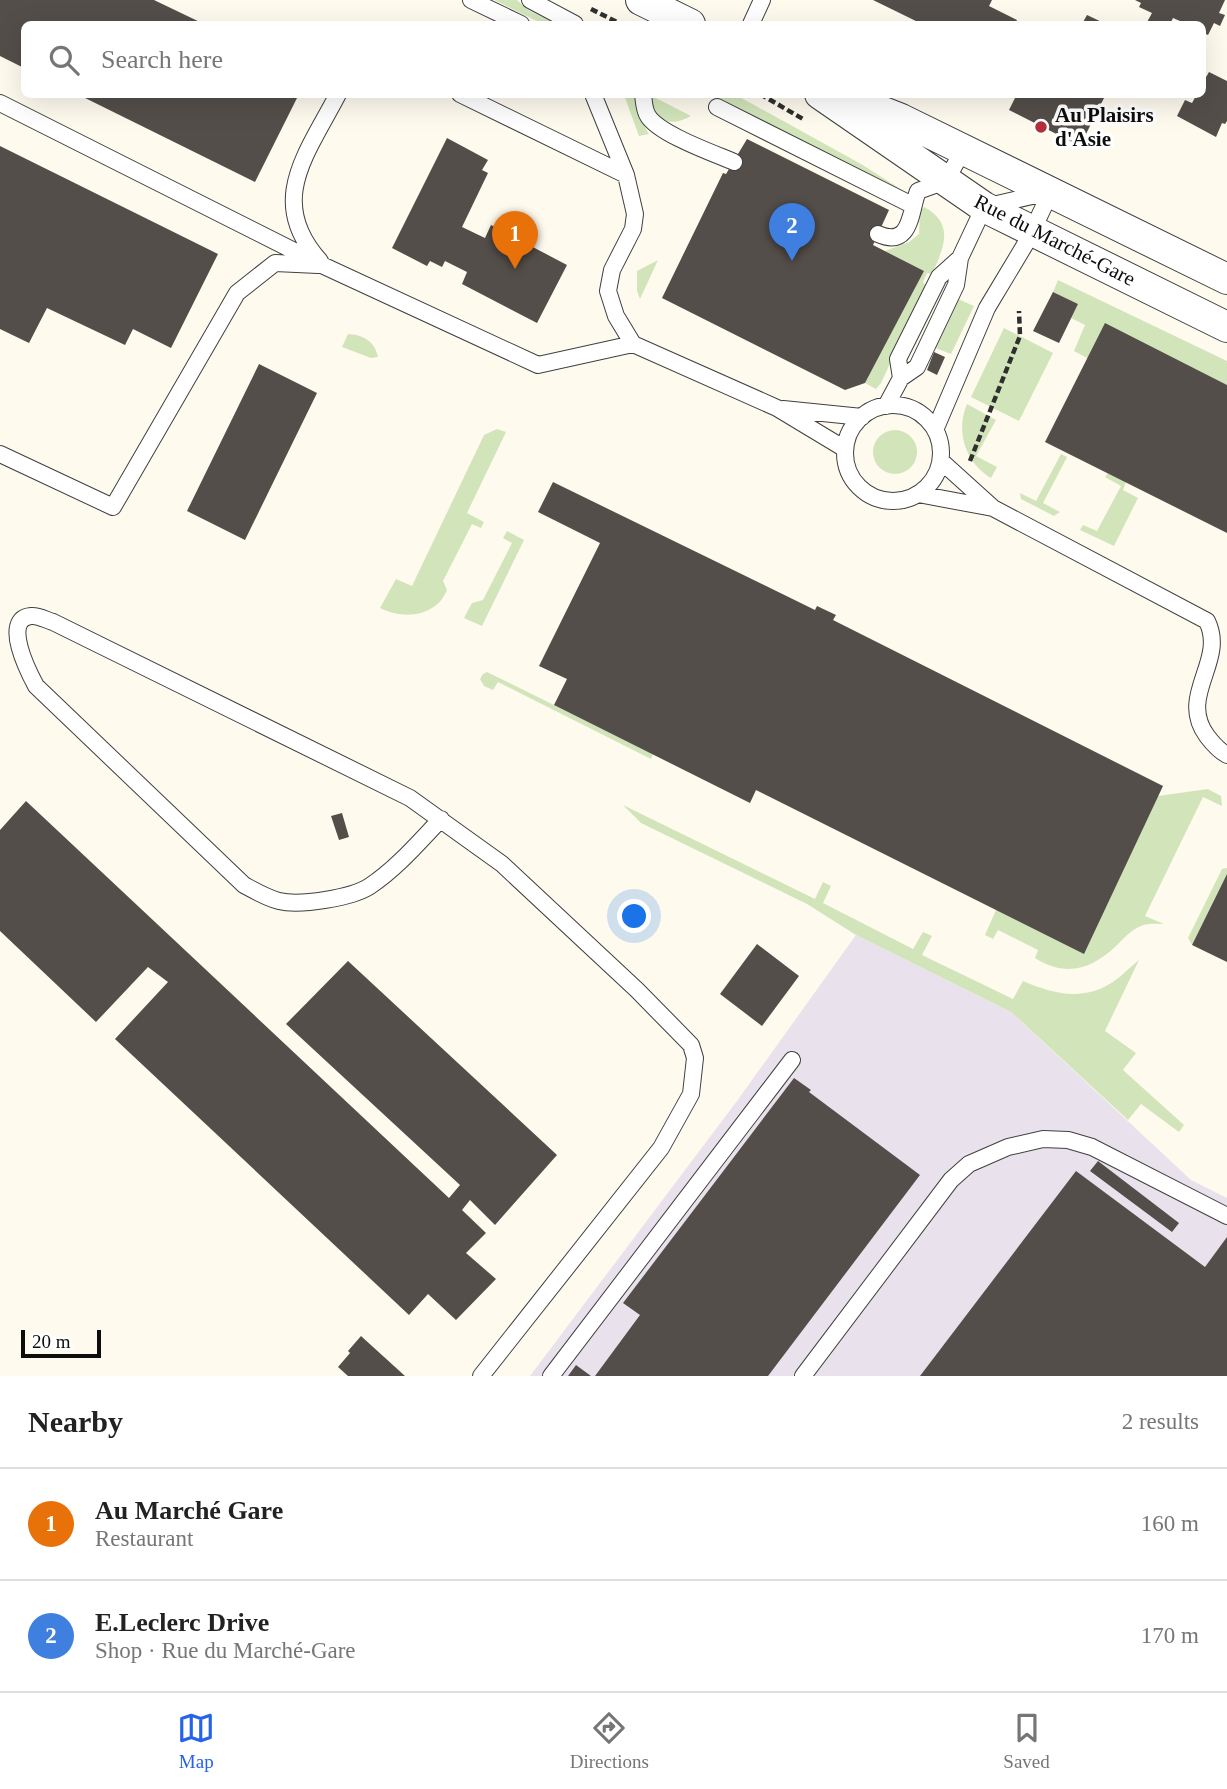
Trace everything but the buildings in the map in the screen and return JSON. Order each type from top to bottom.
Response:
[{"type":"street","points":[[641,0],[684,21]]},
{"type":"street","name":"Rue du Marché-Gare","points":[[826,98],[984,207],[1227,327]]},
{"type":"street","name":"Rue du Marché-Gare","points":[[848,98],[901,120],[1051,191],[1227,279]]},
{"type":"lane","points":[[471,0],[515,21]]},
{"type":"lane","points":[[530,0],[569,21]]},
{"type":"lane","points":[[752,21],[762,0]]},
{"type":"lane","points":[[324,266],[298,231],[292,205],[296,174],[336,98]]},
{"type":"lane","points":[[468,98],[626,175]]},
{"type":"lane","points":[[595,98],[626,175],[635,214],[633,229],[611,270],[608,291],[616,316],[633,344],[777,408],[845,449]]},
{"type":"lane","points":[[644,98],[649,118],[660,128],[734,162]]},
{"type":"lane","points":[[0,103],[324,266],[538,365],[633,344]]},
{"type":"lane","points":[[717,107],[915,198]]},
{"type":"lane","points":[[915,198],[946,181],[963,150]]},
{"type":"lane","points":[[886,406],[901,378],[917,367],[956,285],[960,258],[984,207],[1051,191]]},
{"type":"lane","points":[[935,430],[987,308],[1033,231],[1051,191]]},
{"type":"lane","points":[[878,234],[891,237],[904,232],[911,221],[915,198]]},
{"type":"lane","points":[[0,454],[113,507],[237,293],[275,263],[324,266]]},
{"type":"lane","points":[[886,406],[901,406],[915,410],[935,430],[941,450],[940,461],[929,485],[918,494],[905,500],[877,498],[865,492],[849,472],[845,449],[853,426],[873,410],[886,406]]},
{"type":"lane","points":[[777,408],[862,417]]},
{"type":"lane","points":[[940,461],[993,508],[1207,621],[1215,633],[1213,661],[1196,705],[1200,726],[1219,751],[1227,755]]},
{"type":"lane","points":[[918,494],[993,508]]},
{"type":"lane","points":[[441,819],[368,888],[312,901],[281,901],[260,894],[244,885],[36,686],[19,650],[20,624],[23,618],[29,616],[53,622],[410,798],[441,819],[502,864],[638,990],[691,1045],[695,1058],[691,1094],[661,1149],[481,1376]]},
{"type":"lane","points":[[551,1376],[792,1060]]},
{"type":"lane","points":[[803,1376],[951,1180],[969,1164],[987,1154],[1043,1139],[1080,1143],[1227,1216]]},
{"type":"path","points":[[584,6],[615,21]]},
{"type":"path","points":[[969,465],[1020,336],[1019,311]]},
{"type":"shaded area","points":[[856,935],[1011,1012],[1191,1180],[1227,1198],[1227,1376],[530,1376],[737,1101]]},
{"type":"green space","points":[[494,0],[517,0],[528,10],[550,21],[537,21]]},
{"type":"green space","points":[[625,98],[636,98],[640,119],[649,134],[639,136]]},
{"type":"green space","points":[[651,98],[656,98],[691,116],[675,122],[663,119]]},
{"type":"green space","points":[[718,98],[741,98],[861,164],[902,190]]},
{"type":"green space","points":[[924,207],[940,221],[943,246],[932,274],[927,273],[923,282],[926,286],[876,389],[865,383],[924,271],[885,251],[909,242],[919,234],[920,211]]},
{"type":"green space","points":[[658,260],[640,299],[637,291],[637,271]]},
{"type":"green space","points":[[1058,280],[1227,361],[1227,385],[1106,324],[1089,359],[1074,351],[1085,325],[1071,318],[1078,304],[1053,292]]},
{"type":"green space","points":[[956,298],[974,306],[951,354],[933,347]]},
{"type":"green space","points":[[1004,328],[1053,353],[1019,421],[971,397]]},
{"type":"green space","points":[[348,334],[368,340],[378,357],[371,358],[342,347]]},
{"type":"green space","points":[[967,404],[996,420],[976,456],[997,467],[991,478],[975,464],[965,446],[962,425]]},
{"type":"green space","points":[[497,429],[506,432],[467,513],[484,522],[481,528],[472,524],[443,581],[447,590],[442,599],[427,611],[418,614],[399,614],[380,608],[396,579],[412,586],[484,435]]},
{"type":"green space","points":[[895,430],[904,431],[911,436],[916,443],[916,461],[911,468],[904,473],[895,474],[886,473],[879,468],[874,461],[873,452],[874,443],[879,436],[886,431]]},
{"type":"green space","points":[[1061,454],[1067,457],[1043,503],[1060,512],[1054,516],[1021,499],[1020,493],[1036,501]]},
{"type":"green space","points":[[1108,473],[1126,482],[1123,490],[1138,498],[1114,546],[1080,530],[1083,525],[1097,531],[1121,486],[1105,477]]},
{"type":"green space","points":[[507,531],[524,540],[482,626],[464,618],[472,603],[483,600],[512,543],[503,538]]},
{"type":"green space","points":[[487,672],[653,754],[651,759],[498,682],[493,690],[484,686],[480,679]]},
{"type":"green space","points":[[1208,789],[1221,796],[1222,806],[1203,797],[1145,916],[1164,924],[1141,926],[1096,961],[1087,966],[1067,969],[1057,968],[1035,958],[1038,950],[998,930],[993,939],[985,935],[996,910],[1158,796]]},
{"type":"green space","points":[[623,805],[815,899],[823,882],[831,886],[823,903],[913,949],[923,932],[932,936],[922,955],[1013,999],[1023,981],[1059,993],[1094,991],[1117,979],[1139,960],[1105,1031],[1136,1053],[1123,1070],[1184,1125],[1179,1132],[1141,1104],[1128,1120],[1011,1012],[856,935],[807,904],[641,823]]},
{"type":"green space","points":[[1227,868],[1227,874],[1192,945],[1188,938],[1222,869]]},
{"type":"place","name":"Au Plaisirs d'Asie","points":[[1041,127]]},
{"type":"place","name":"E.Leclerc Drive","points":[[792,261]]},
{"type":"place","name":"Au Marché Gare","points":[[515,269]]}]
